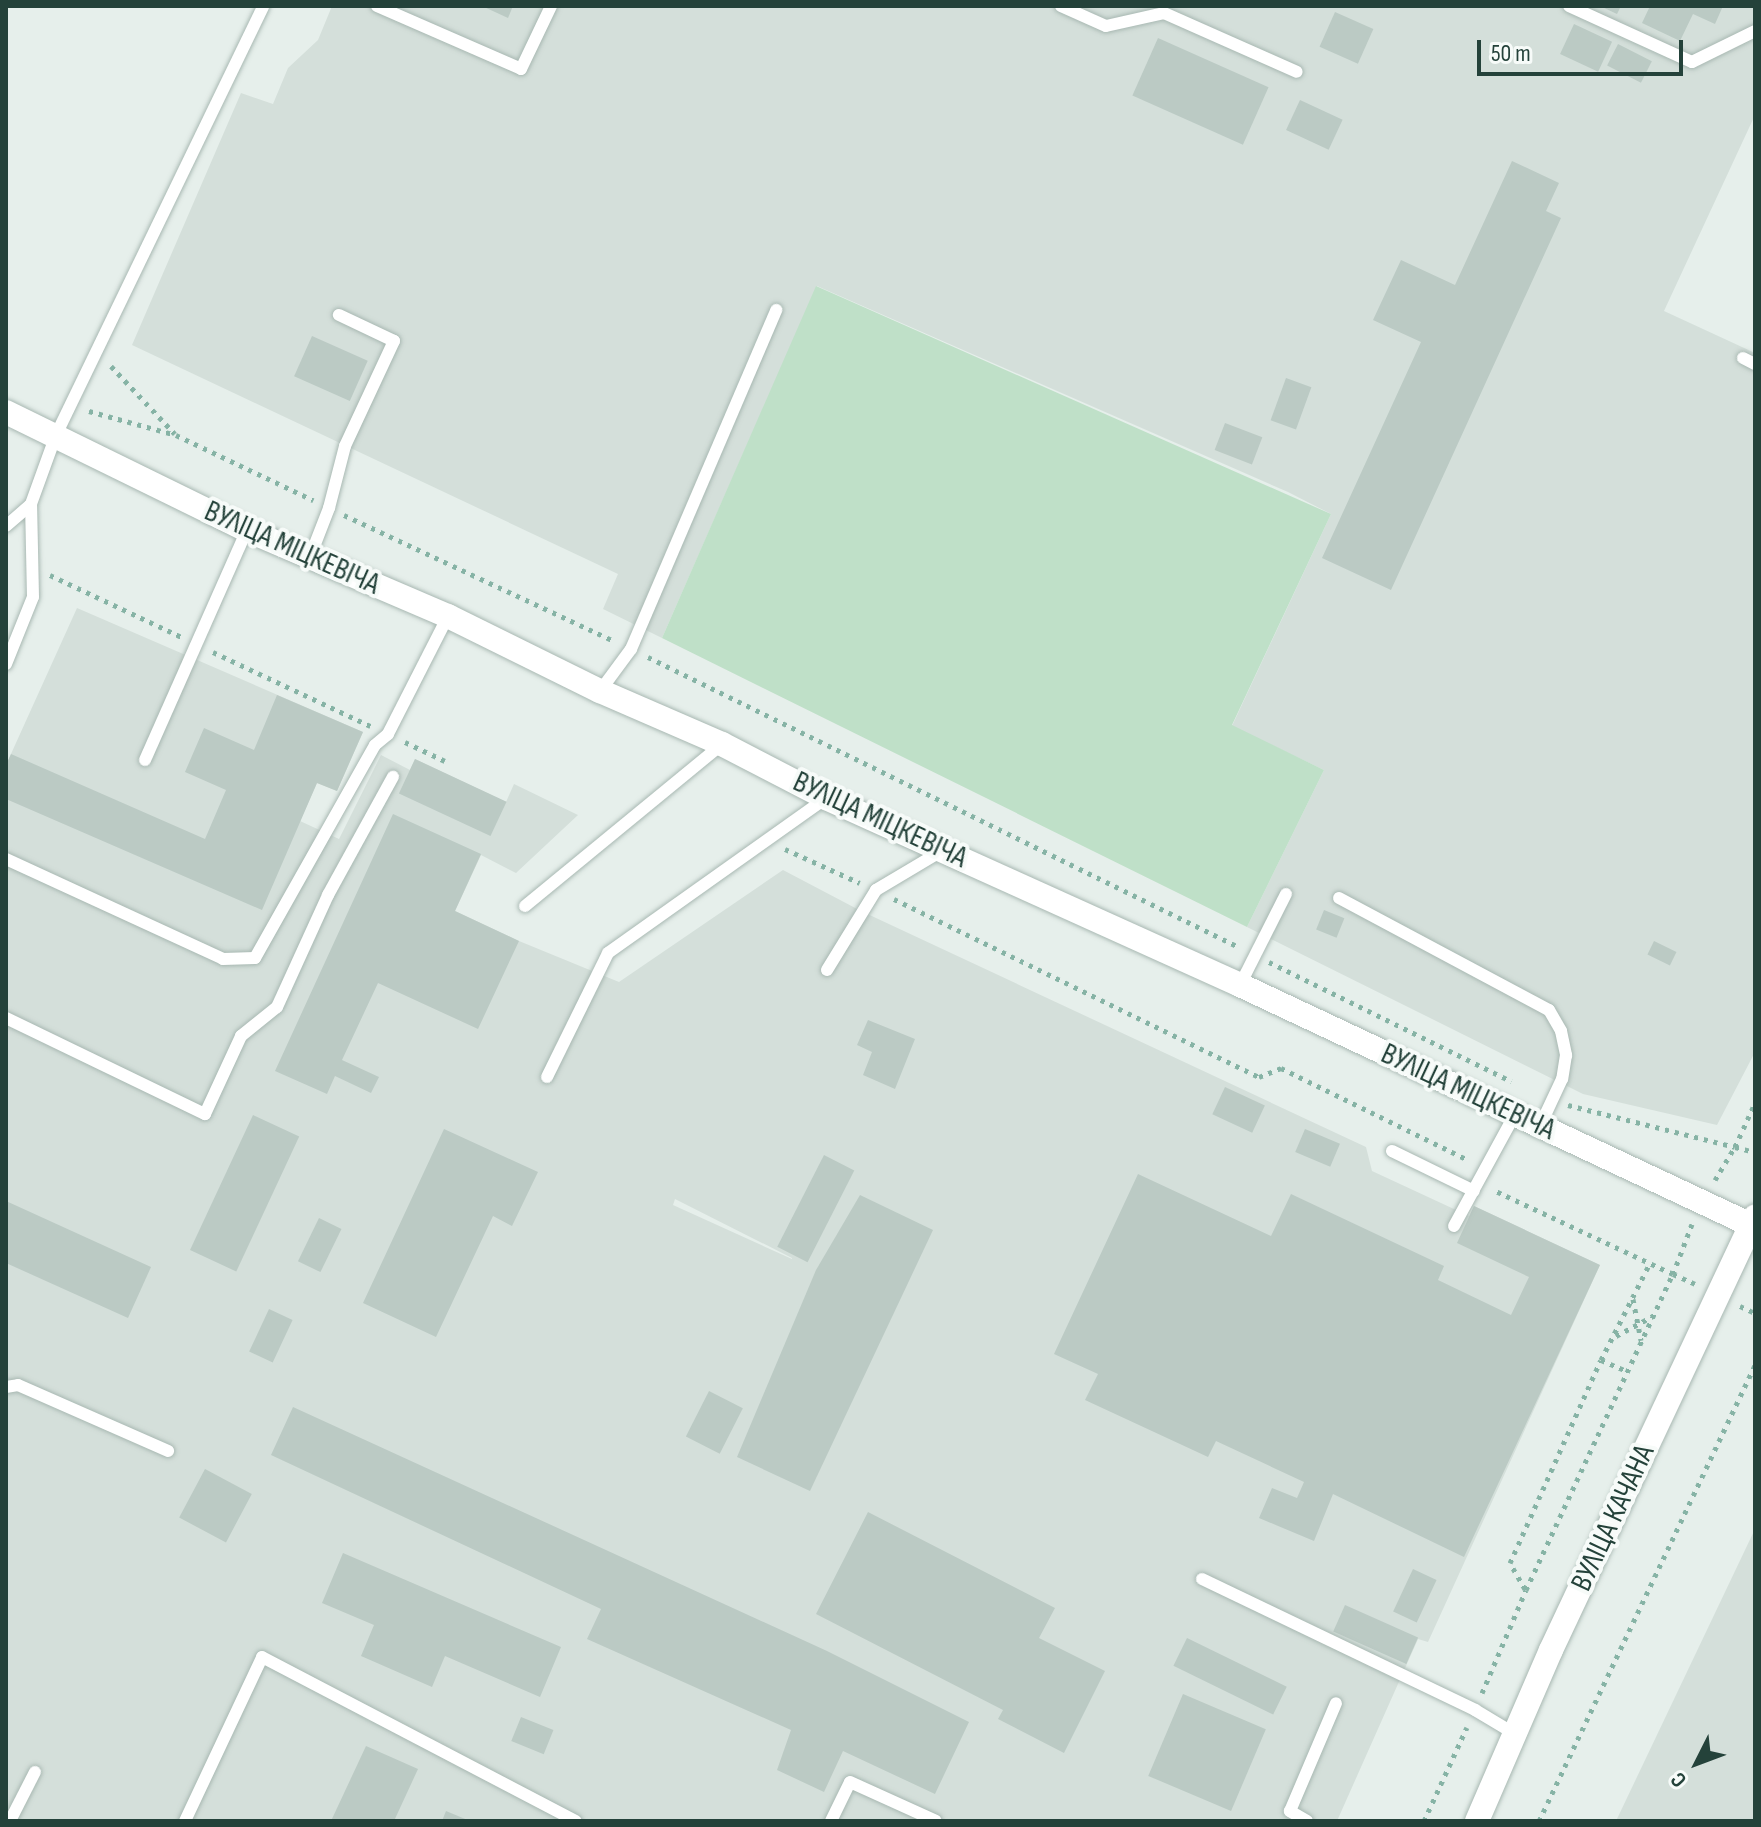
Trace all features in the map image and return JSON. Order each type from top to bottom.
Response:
[{"type":"street","name":"ВУЛІЦА МІЦКЕВІЧА","points":[[6,412],[247,530],[448,616],[600,691],[722,744],[826,798],[1754,1223]]},
{"type":"street","name":"ВУЛІЦА КАЧАНА","points":[[1477,1821],[1557,1636],[1754,1223]]},
{"type":"lane","points":[[6,664],[33,597],[31,504],[56,435],[263,6]]},
{"type":"lane","points":[[377,6],[521,69],[551,6]]},
{"type":"lane","points":[[1061,6],[1106,26],[1164,13],[1297,72]]},
{"type":"lane","points":[[1569,6],[1692,62],[1755,31]]},
{"type":"lane","points":[[600,691],[631,649],[776,310]]},
{"type":"lane","points":[[310,557],[329,508],[345,446],[394,341],[339,315]]},
{"type":"lane","points":[[6,526],[31,504]]},
{"type":"lane","points":[[145,760],[247,530]]},
{"type":"lane","points":[[6,859],[223,959],[255,958],[368,757],[388,734],[448,616]]},
{"type":"lane","points":[[525,906],[722,744]]},
{"type":"lane","points":[[6,1018],[205,1114],[241,1036],[277,1007],[328,895],[393,777]]},
{"type":"lane","points":[[547,1077],[608,953],[769,842],[826,798]]},
{"type":"lane","points":[[827,970],[876,890],[943,850]]},
{"type":"lane","points":[[1240,985],[1286,894]]},
{"type":"lane","points":[[1339,898],[1549,1010],[1561,1031],[1566,1055],[1562,1079],[1540,1126]]},
{"type":"lane","points":[[1454,1226],[1515,1114]]},
{"type":"lane","points":[[1392,1151],[1476,1187]]},
{"type":"lane","points":[[6,1387],[18,1385],[168,1451]]},
{"type":"lane","points":[[1202,1579],[1475,1710],[1515,1734]]},
{"type":"lane","points":[[185,1821],[262,1657],[576,1821]]},
{"type":"lane","points":[[1307,1821],[1290,1811],[1336,1703]]},
{"type":"lane","points":[[10,1821],[35,1772]]},
{"type":"lane","points":[[831,1821],[850,1782],[936,1821]]},
{"type":"path","points":[[96,349],[176,435]]},
{"type":"path","points":[[69,405],[176,435],[631,649],[1552,1101],[1735,1147],[1755,1103]]},
{"type":"path","points":[[34,567],[445,761]]},
{"type":"path","points":[[769,842],[876,890],[1259,1077],[1281,1068],[1470,1161],[1476,1187],[1673,1274],[1526,1590],[1424,1821]]},
{"type":"path","points":[[1526,1590],[1510,1563],[1601,1360],[1650,1263]]},
{"type":"path","points":[[1633,1299],[1641,1341]]},
{"type":"path","points":[[1615,1336],[1653,1316]]},
{"type":"path","points":[[1601,1360],[1627,1371]]},
{"type":"path","points":[[1539,1821],[1755,1365]]},
{"type":"shaded area","points":[[332,6],[1755,6],[1755,115],[1664,311],[1755,353],[1755,1052],[1717,1125],[1583,1094],[1247,927],[1324,770],[1232,726],[1331,514],[1288,492],[817,286],[662,638],[603,609],[618,574],[132,345],[241,93],[273,104],[288,68],[318,40]]},
{"type":"shaded area","points":[[77,608],[363,732],[337,791],[317,783],[300,821],[339,839],[381,755],[410,770],[415,759],[506,802],[514,784],[578,815],[516,873],[481,855],[455,911],[519,941],[619,982],[783,870],[861,911],[1366,1147],[1372,1171],[1469,1216],[1474,1206],[1600,1265],[1428,1642],[1418,1639],[1337,1821],[6,1821],[6,765]],"holes":[[[675,1199],[792,1258],[673,1205]]]},
{"type":"shaded area","points":[[1755,1529],[1755,1821],[1616,1821]]},
{"type":"green space","points":[[816,286],[1331,514],[1232,725],[1324,770],[1247,927],[662,638]]},
{"type":"building","points":[[482,6],[513,6],[508,18]]},
{"type":"building","points":[[1600,6],[1621,6],[1617,14]]},
{"type":"building","points":[[1650,6],[1723,6],[1715,24],[1693,14],[1680,41],[1642,23]]},
{"type":"building","points":[[1335,12],[1373,29],[1358,64],[1320,47]]},
{"type":"building","points":[[1574,24],[1612,42],[1598,72],[1560,54]]},
{"type":"building","points":[[1158,38],[1269,87],[1243,145],[1132,96]]},
{"type":"building","points":[[1618,44],[1652,61],[1641,83],[1607,65]]},
{"type":"building","points":[[1300,100],[1343,120],[1329,150],[1286,130]]},
{"type":"building","points":[[1512,161],[1559,183],[1546,211],[1561,218],[1391,590],[1322,558],[1421,342],[1373,320],[1401,260],[1455,285]]},
{"type":"building","points":[[312,336],[368,361],[350,401],[294,376]]},
{"type":"building","points":[[1286,378],[1311,387],[1296,430],[1271,420]]},
{"type":"building","points":[[1225,423],[1262,437],[1252,464],[1215,450]]},
{"type":"building","points":[[277,695],[363,732],[337,791],[317,783],[262,910],[6,799],[6,765],[11,754],[205,839],[226,790],[185,772],[204,728],[254,750]]},
{"type":"building","points":[[415,759],[507,802],[490,836],[399,793]]},
{"type":"building","points":[[393,814],[481,854],[455,911],[519,941],[478,1029],[378,983],[342,1060],[379,1077],[371,1093],[335,1076],[327,1094],[275,1071]]},
{"type":"building","points":[[1324,910],[1344,918],[1337,938],[1316,929]]},
{"type":"building","points":[[1654,941],[1676,952],[1670,965],[1647,954]]},
{"type":"building","points":[[868,1020],[915,1039],[895,1089],[863,1075],[872,1052],[857,1045]]},
{"type":"building","points":[[1225,1087],[1265,1106],[1252,1133],[1212,1114]]},
{"type":"building","points":[[253,1115],[299,1137],[236,1272],[190,1250]]},
{"type":"building","points":[[444,1129],[538,1172],[512,1226],[493,1216],[436,1337],[363,1303]]},
{"type":"building","points":[[1305,1129],[1340,1144],[1330,1167],[1295,1152]]},
{"type":"building","points":[[824,1155],[854,1170],[808,1262],[777,1247]]},
{"type":"building","points":[[1138,1174],[1271,1236],[1291,1194],[1444,1266],[1438,1280],[1511,1315],[1529,1277],[1457,1243],[1474,1206],[1600,1265],[1464,1557],[1333,1494],[1314,1541],[1259,1518],[1272,1488],[1297,1498],[1304,1482],[1216,1441],[1208,1457],[1085,1400],[1098,1374],[1054,1354]]},
{"type":"building","points":[[860,1195],[933,1230],[810,1491],[737,1457],[816,1270]]},
{"type":"building","points":[[6,1201],[151,1267],[128,1318],[6,1263]]},
{"type":"building","points":[[319,1218],[341,1229],[320,1272],[298,1261]]},
{"type":"building","points":[[269,1309],[293,1320],[273,1363],[249,1352]]},
{"type":"building","points":[[709,1391],[743,1408],[720,1454],[686,1436]]},
{"type":"building","points":[[293,1407],[827,1651],[969,1722],[935,1794],[843,1751],[824,1792],[777,1770],[791,1730],[587,1639],[601,1609],[271,1455]]},
{"type":"building","points":[[205,1469],[252,1494],[226,1542],[179,1518]]},
{"type":"building","points":[[868,1512],[1055,1608],[1039,1638],[1105,1671],[1064,1753],[998,1719],[1003,1710],[816,1614]]},
{"type":"building","points":[[343,1553],[561,1647],[540,1697],[445,1656],[432,1687],[361,1656],[374,1625],[322,1603]]},
{"type":"building","points":[[1413,1569],[1437,1580],[1417,1623],[1393,1612]]},
{"type":"building","points":[[1345,1605],[1418,1638],[1406,1664],[1333,1631]]},
{"type":"building","points":[[1187,1638],[1287,1687],[1273,1715],[1173,1666]]},
{"type":"building","points":[[1183,1694],[1266,1729],[1231,1811],[1148,1776]]},
{"type":"building","points":[[521,1717],[553,1730],[544,1754],[511,1741]]},
{"type":"building","points":[[366,1746],[418,1769],[394,1821],[331,1821]]},
{"type":"building","points":[[446,1811],[470,1821],[442,1821]]}]
